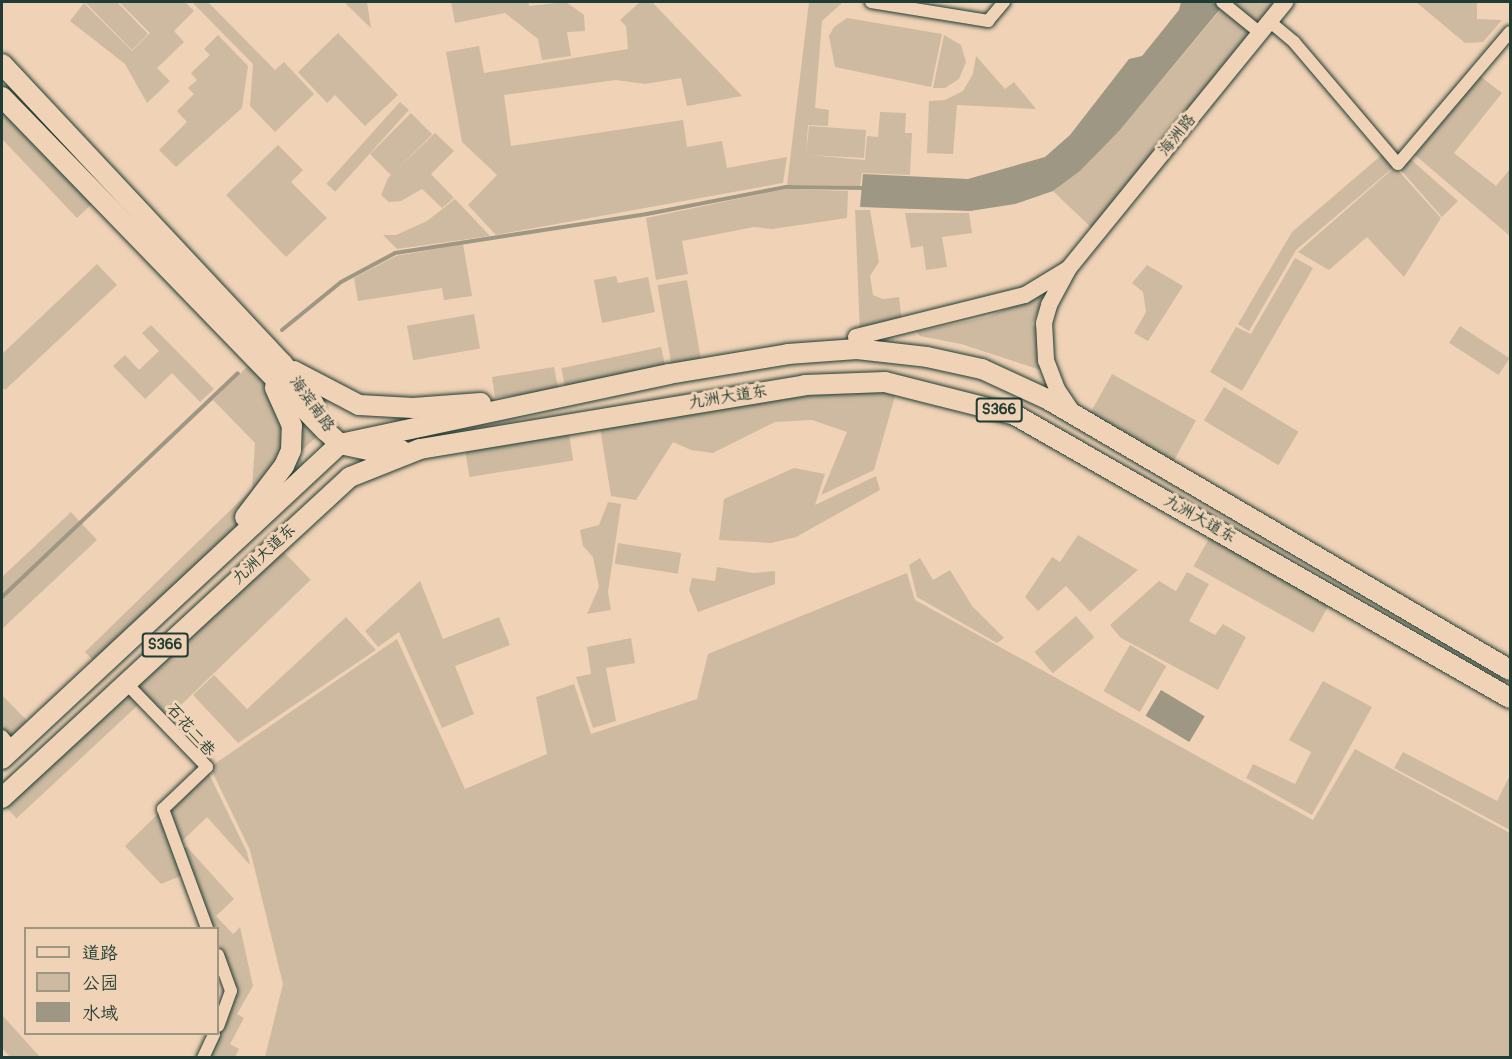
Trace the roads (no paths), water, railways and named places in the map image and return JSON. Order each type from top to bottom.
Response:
[{"type":"main road","name":"海滨南路","points":[[2,64],[340,444]]},
{"type":"main road","name":"海滨南路","points":[[2,98],[272,365]]},
{"type":"main road","name":"九洲大道东","points":[[5,748],[192,581],[340,444],[563,396],[789,354],[857,349],[927,357],[982,369],[1073,413],[1510,670]]},
{"type":"main road","points":[[272,365],[359,405],[413,408],[563,396]]},
{"type":"main road","points":[[192,581],[261,497],[291,450],[292,426],[272,365]]},
{"type":"main road","name":"九洲大道东","points":[[2,798],[125,682],[350,477],[420,449],[805,385],[885,382],[951,396],[1015,415],[1072,445],[1510,698]]},
{"type":"main road","points":[[329,494],[340,444],[377,452],[420,449]]},
{"type":"street","points":[[871,2],[988,21],[1004,2]]},
{"type":"street","name":"海洲路","points":[[1069,268],[1285,2]]},
{"type":"street","points":[[1224,4],[1294,42],[1398,164],[1510,32]]},
{"type":"street","points":[[856,337],[1024,295],[1069,268]]},
{"type":"street","points":[[1069,268],[1049,305],[1043,342],[1049,373],[1073,413]]},
{"type":"street","name":"石花二巷","points":[[125,682],[207,767],[163,809],[207,927]]},
{"type":"street","points":[[219,958],[231,991],[219,1023]]},
{"type":"street","points":[[203,1058],[214,1035]]},
{"type":"water","points":[[1181,2],[1226,2],[1120,130],[1080,171],[1053,191],[1015,204],[970,211],[860,207],[863,174],[968,179],[1045,157],[1070,135],[1129,59],[1142,56],[1179,10]]},
{"type":"water","points":[[1161,690],[1205,716],[1189,742],[1146,716]]},
{"type":"waterway","points":[[282,330],[341,282],[395,253],[647,214],[786,187],[866,188]]},
{"type":"waterway","points":[[2,597],[238,373]]}]
